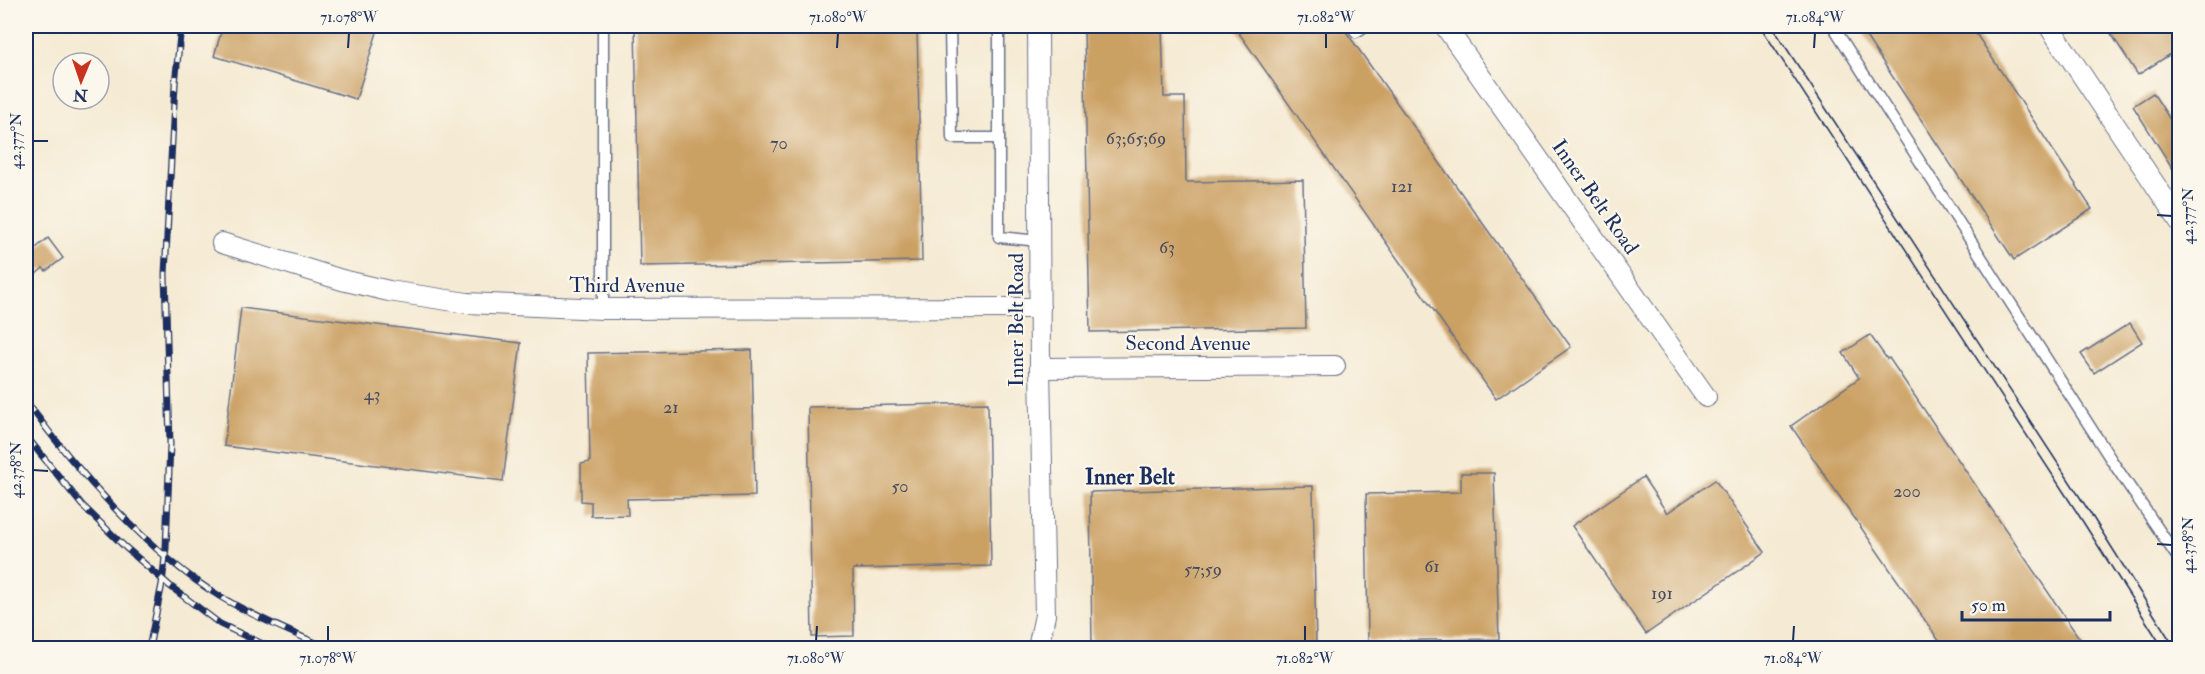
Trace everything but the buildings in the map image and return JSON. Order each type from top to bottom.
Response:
[{"type":"street","name":"Inner Belt Road","points":[[1038,26],[1040,368],[1045,615],[1053,648]]},
{"type":"street","name":"Inner Belt Road","points":[[1445,26],[1706,397]]},
{"type":"street","points":[[2049,26],[2180,222]]},
{"type":"street","name":"Third Avenue","points":[[222,243],[342,280],[389,291],[467,303],[603,309],[1040,308]]},
{"type":"street","name":"Second Avenue","points":[[1040,368],[1335,366]]},
{"type":"street","name":"Inner Belt Road","points":[[1038,648],[1045,615]]},
{"type":"lane","points":[[603,26],[603,309]]},
{"type":"lane","points":[[950,26],[952,138],[999,138]]},
{"type":"lane","points":[[999,26],[999,237],[1039,241]]},
{"type":"lane","points":[[1352,26],[1356,32],[1366,26]]},
{"type":"lane","points":[[1833,26],[2180,561]]},
{"type":"tram line","points":[[1760,26],[2163,648]]},
{"type":"tram line","points":[[1772,26],[2087,508],[2175,648]]},
{"type":"railway","points":[[149,648],[162,584],[166,548],[170,444],[165,274],[175,84],[181,26]]},
{"type":"railway","points":[[26,401],[90,482],[167,558],[221,597],[328,648]]},
{"type":"railway","points":[[26,436],[82,505],[170,586],[220,624],[271,648]]},
{"type":"district","name":"Inner Belt","points":[[1130,477]]}]
